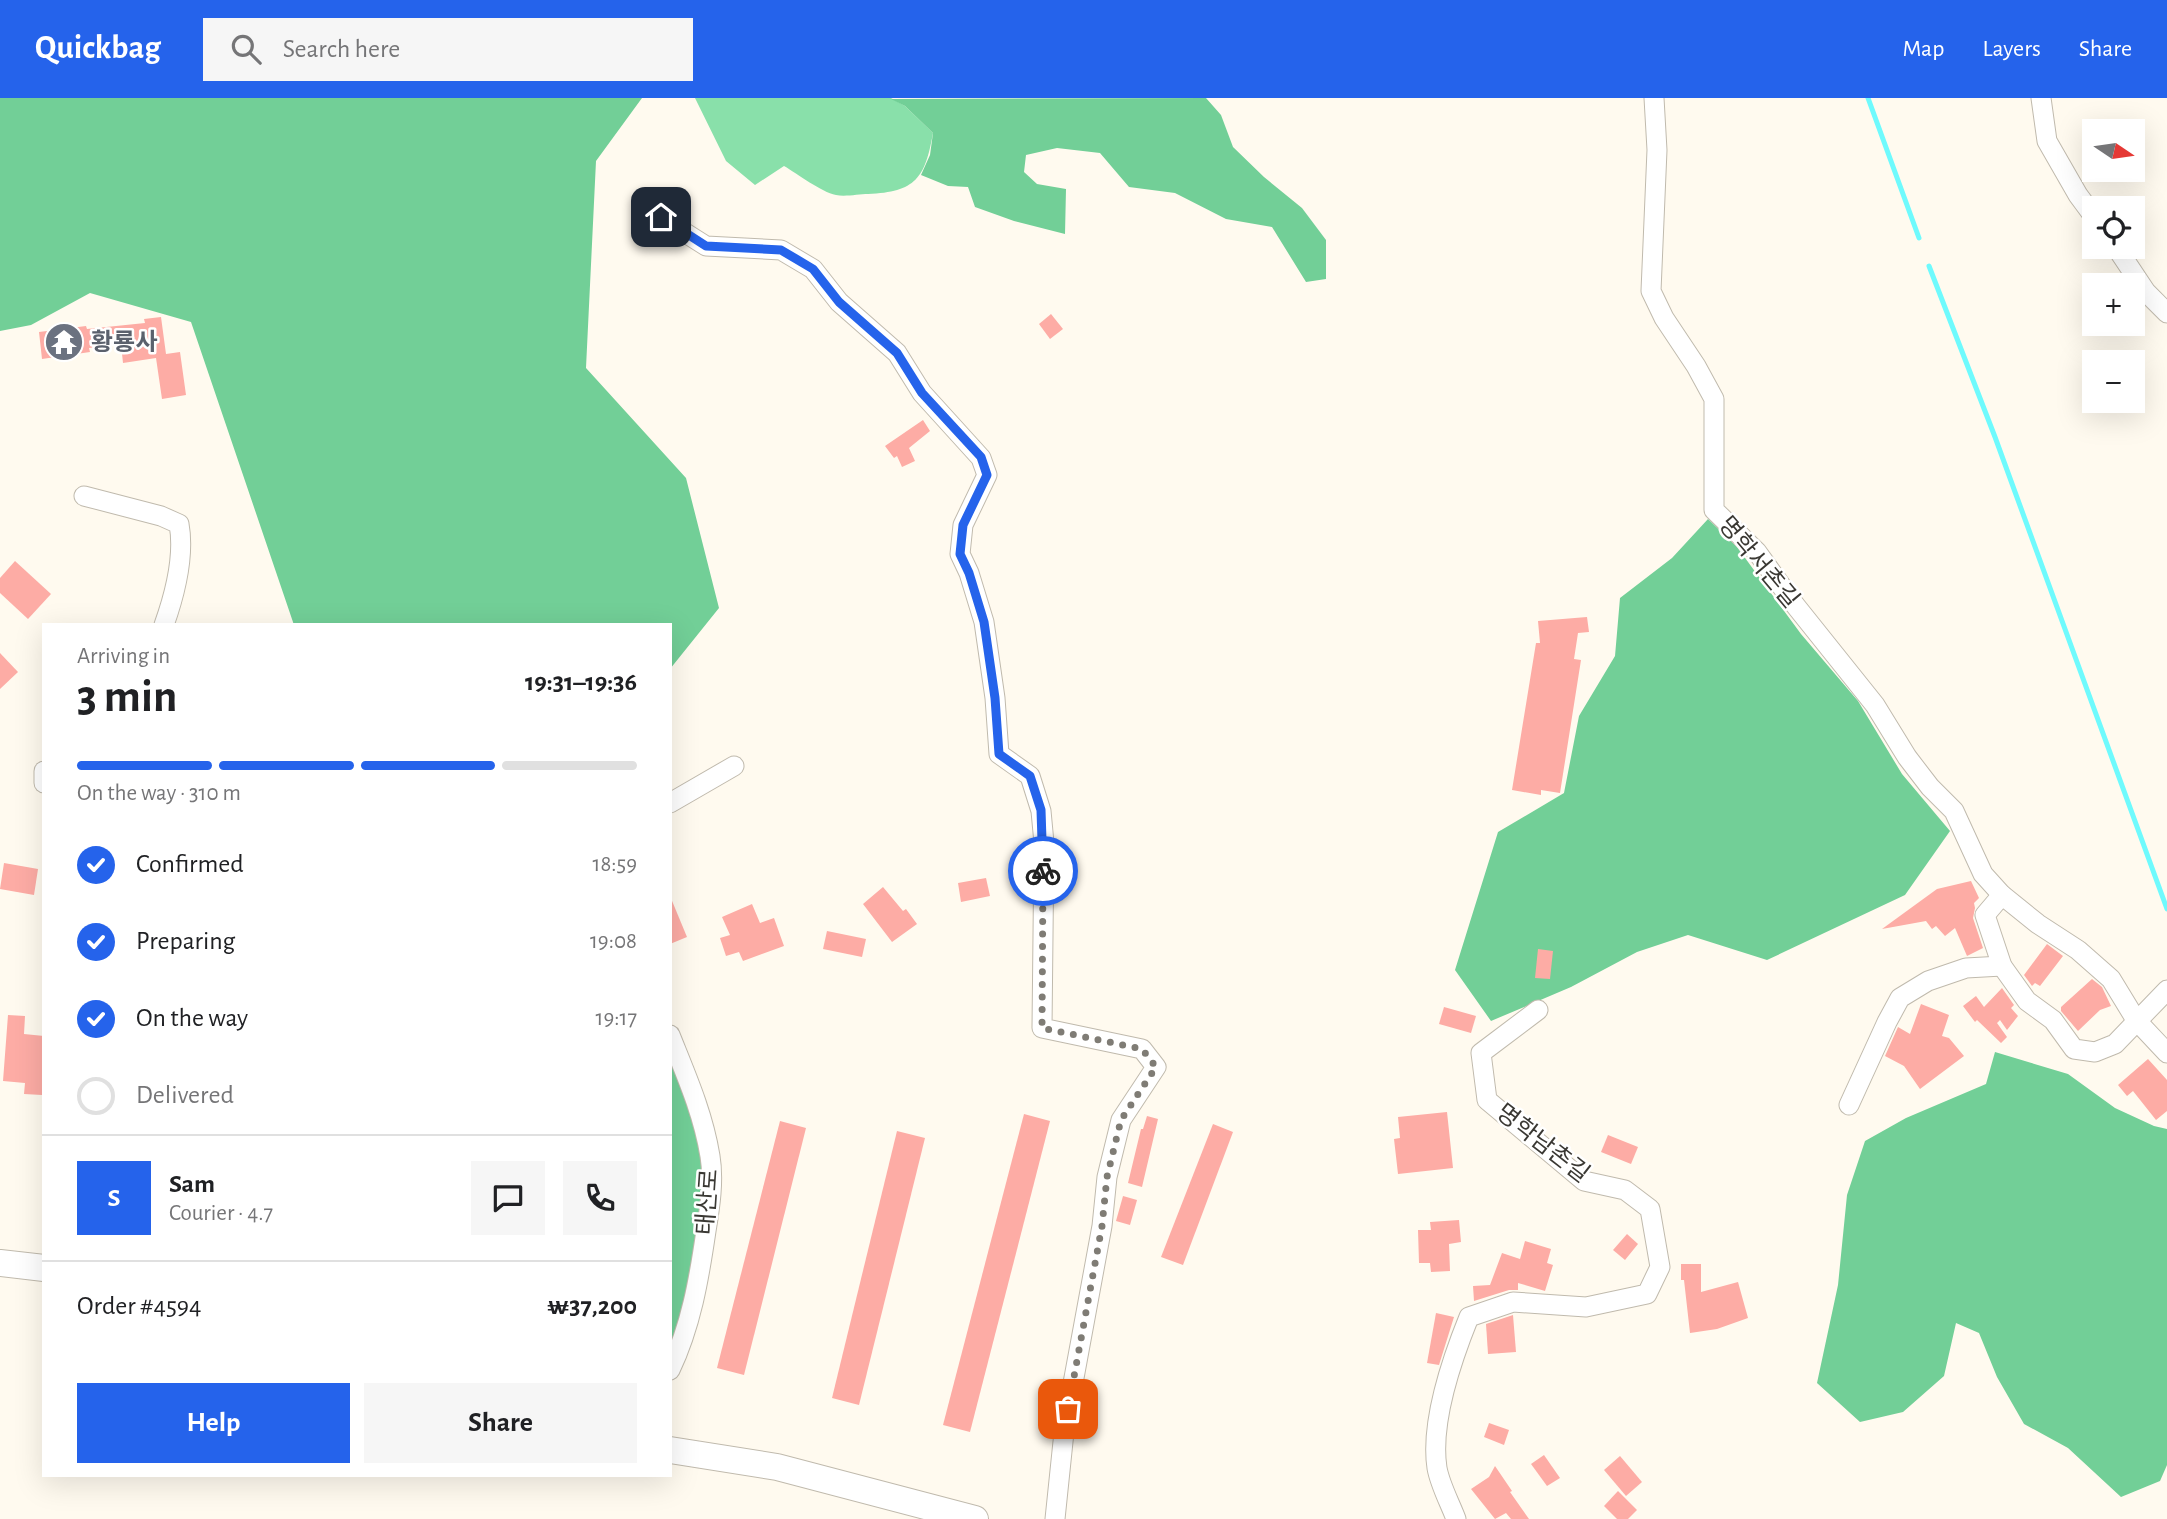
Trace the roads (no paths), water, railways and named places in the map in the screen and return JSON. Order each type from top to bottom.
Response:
[{"type":"street","name":"명학서촌길","points":[[1654,98],[1657,163],[1651,291],[1664,318],[1714,399],[1714,510],[1757,552],[1795,605],[1875,705],[1930,787],[1954,811],[1983,874],[2002,895],[2038,924],[2078,950],[2111,979],[2136,1020],[2167,1053]]},
{"type":"street","points":[[2041,98],[2047,141],[2082,200]]},
{"type":"street","points":[[646,208],[706,246],[781,250],[813,269],[839,302],[897,353],[922,393],[981,457],[987,475],[963,525],[960,554],[969,573],[984,622],[995,698],[999,754],[1030,776],[1041,810],[1044,842],[1042,1028],[1142,1049],[1156,1067],[1121,1120],[1107,1177],[1102,1226],[1066,1421],[1055,1519]]},
{"type":"street","points":[[2124,259],[2146,292],[2167,313]]},
{"type":"street","points":[[84,496],[161,516],[179,524],[183,543],[165,623]]},
{"type":"street","points":[[672,802],[734,766]]},
{"type":"street","points":[[2002,895],[1984,915],[2002,966],[2027,1001],[2053,1020],[2074,1049],[2095,1052],[2115,1044],[2167,990]]},
{"type":"street","points":[[1849,1105],[1900,998],[1928,981],[1966,968],[2002,966]]},
{"type":"street","name":"명학남촌길","points":[[1456,1519],[1437,1469],[1437,1426],[1457,1346],[1469,1317],[1513,1302],[1586,1307],[1647,1294],[1660,1267],[1650,1209],[1625,1190],[1584,1181],[1487,1100],[1481,1053],[1538,1010]]},
{"type":"street","name":"태산로","points":[[672,1040],[700,1109],[711,1160],[710,1203],[698,1287],[682,1346],[672,1366]]},
{"type":"street","points":[[0,1263],[42,1268]]},
{"type":"street","points":[[672,1450],[777,1468],[975,1519]]},
{"type":"waterway","points":[[1868,98],[1919,238]]},
{"type":"waterway","points":[[1929,266],[1995,437],[2167,909]]},
{"type":"place","name":"황룡사","points":[[64,342]]}]
